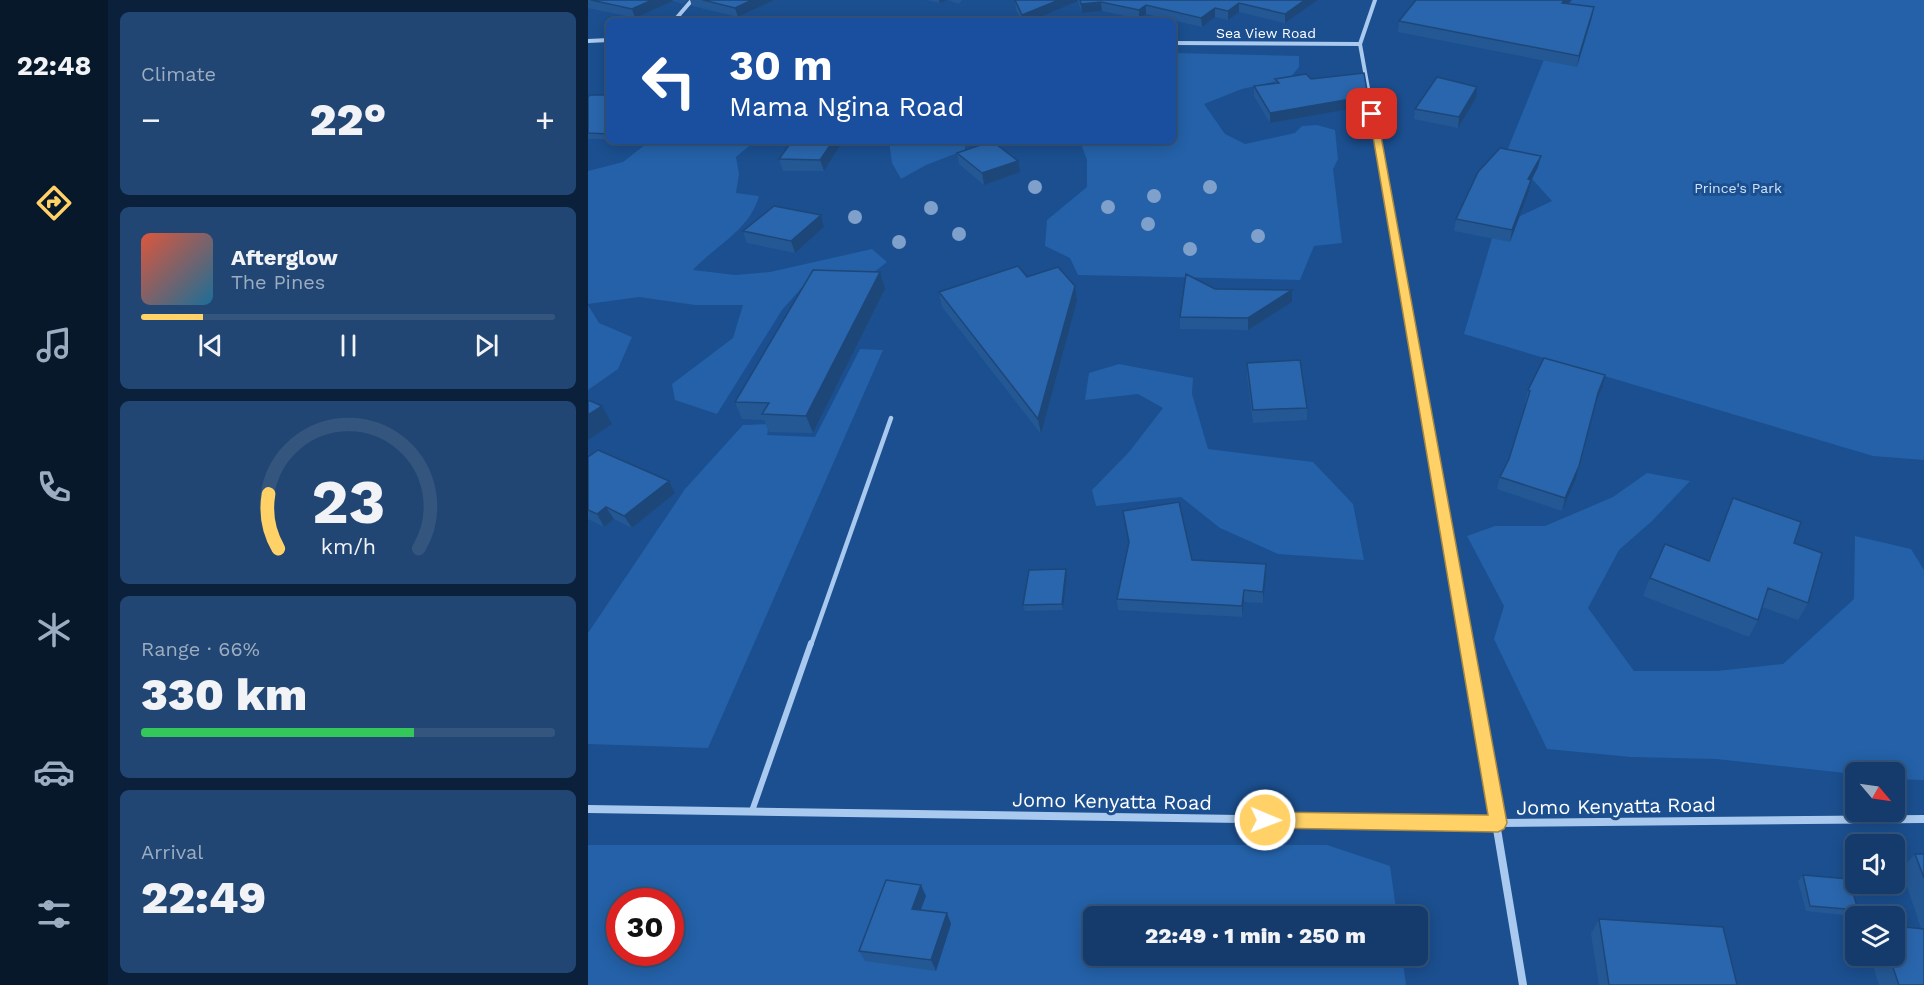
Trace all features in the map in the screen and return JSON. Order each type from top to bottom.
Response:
[{"type":"street","points":[[677,18],[692,0]]},
{"type":"street","points":[[1375,0],[1360,44],[1498,823],[1523,985]]},
{"type":"street","points":[[588,41],[606,40]]},
{"type":"street","name":"Sea View Road","points":[[1176,43],[1360,44]]},
{"type":"street","name":"Jomo Kenyatta Road","points":[[588,809],[1498,823],[1924,819]]},
{"type":"lane","points":[[752,812],[891,418]]},
{"type":"green space","name":"Prince's Park","points":[[1568,0],[1924,0],[1924,460],[1873,456],[1464,334],[1495,228],[1552,201],[1507,151]]},
{"type":"green space","points":[[1176,53],[1299,56],[1299,67],[1290,78],[1242,89],[1204,104],[1225,134],[1245,144],[1295,133],[1302,126],[1317,125],[1335,130],[1338,159],[1333,169],[1342,243],[1314,246],[1300,280],[1078,275],[1070,258],[1045,246],[1047,220],[1087,187],[1087,160],[1081,144],[1176,144]]},
{"type":"green space","points":[[646,144],[751,144],[736,157],[739,174],[736,193],[759,196],[754,208],[740,228],[693,270],[735,275],[770,272],[872,249],[887,262],[868,277],[806,283],[782,310],[717,414],[675,400],[672,384],[733,338],[743,305],[695,305],[639,297],[588,304],[588,171],[623,162]]},
{"type":"green space","points":[[889,144],[965,144],[965,150],[926,165],[901,179],[892,163]]},
{"type":"green space","points":[[588,305],[599,323],[632,337],[618,369],[588,390]]},
{"type":"green space","points":[[860,349],[883,350],[708,748],[588,744],[588,633],[685,489],[743,425],[769,424],[767,435],[815,437]]},
{"type":"green space","points":[[1119,364],[1193,378],[1192,394],[1208,449],[1313,462],[1353,504],[1364,560],[1278,554],[1220,528],[1181,497],[1096,506],[1092,490],[1129,452],[1163,408],[1138,394],[1085,400],[1089,373]]},
{"type":"green space","points":[[1647,473],[1690,481],[1652,521],[1619,550],[1588,608],[1634,671],[1717,671],[1783,664],[1854,599],[1855,536],[1911,549],[1924,570],[1924,780],[1905,779],[1905,762],[1845,762],[1845,773],[1716,759],[1631,757],[1547,749],[1494,639],[1504,606],[1467,536],[1495,526],[1545,526],[1613,497]]},
{"type":"green space","points":[[588,845],[1327,845],[1390,866],[1396,906],[1083,906],[1083,966],[1403,966],[1406,985],[588,985]]},
{"type":"building","points":[[591,0],[652,0],[632,9]]},
{"type":"building","points":[[703,0],[752,0],[735,8]]},
{"type":"building","points":[[1015,0],[1059,0],[1022,15]]},
{"type":"building","points":[[1080,0],[1305,0],[1285,14],[1239,3],[1228,11],[1215,8],[1201,18],[1146,5],[1139,10],[1101,2],[1081,4]]},
{"type":"building","points":[[1416,0],[1564,0],[1562,3],[1594,7],[1579,56],[1399,21]]},
{"type":"building","points":[[1364,73],[1368,96],[1270,113],[1254,86],[1279,83],[1275,79],[1306,74],[1311,79]]},
{"type":"building","points":[[1437,77],[1477,87],[1459,117],[1415,109]]},
{"type":"building","points":[[606,95],[606,134],[588,133],[588,97]]},
{"type":"building","points":[[790,144],[831,144],[820,160],[779,159]]},
{"type":"building","points":[[983,144],[996,144],[1018,161],[982,173],[957,153]]},
{"type":"building","points":[[1500,148],[1541,156],[1528,179],[1531,180],[1512,230],[1456,219],[1478,172]]},
{"type":"building","points":[[774,206],[821,215],[791,241],[743,231]]},
{"type":"building","points":[[1018,266],[1027,277],[1058,267],[1075,286],[1038,419],[939,292]]},
{"type":"building","points":[[813,270],[880,272],[806,416],[762,414],[769,403],[735,402]]},
{"type":"building","points":[[1186,274],[1215,289],[1292,290],[1248,318],[1180,317]]},
{"type":"building","points":[[1544,358],[1605,375],[1579,466],[1565,498],[1500,477],[1509,459],[1530,391],[1528,390]]},
{"type":"building","points":[[1300,360],[1307,408],[1253,410],[1247,363]]},
{"type":"building","points":[[588,400],[602,406],[588,415]]},
{"type":"building","points":[[598,450],[669,481],[624,516],[606,507],[597,514],[588,510],[588,457]]},
{"type":"building","points":[[1733,498],[1801,522],[1794,543],[1822,553],[1808,603],[1768,588],[1758,620],[1650,578],[1665,544],[1709,561]]},
{"type":"building","points":[[1179,502],[1192,560],[1266,564],[1263,592],[1244,590],[1242,606],[1117,599],[1129,542],[1123,511]]},
{"type":"building","points":[[1066,569],[1062,604],[1023,605],[1029,570]]},
{"type":"building","points":[[1915,854],[1924,854],[1924,878]]},
{"type":"building","points":[[1803,875],[1845,879],[1845,894],[1853,894],[1857,906],[1845,906],[1845,909],[1810,906]]},
{"type":"building","points":[[886,880],[921,885],[912,909],[947,913],[931,960],[859,951]]},
{"type":"building","points":[[1599,919],[1723,927],[1737,985],[1609,985]]},
{"type":"building","points":[[1905,927],[1924,929],[1924,985],[1899,985],[1892,966],[1905,966]]},
{"type":"route","points":[[1265,820],[1498,823],[1372,114]]}]
